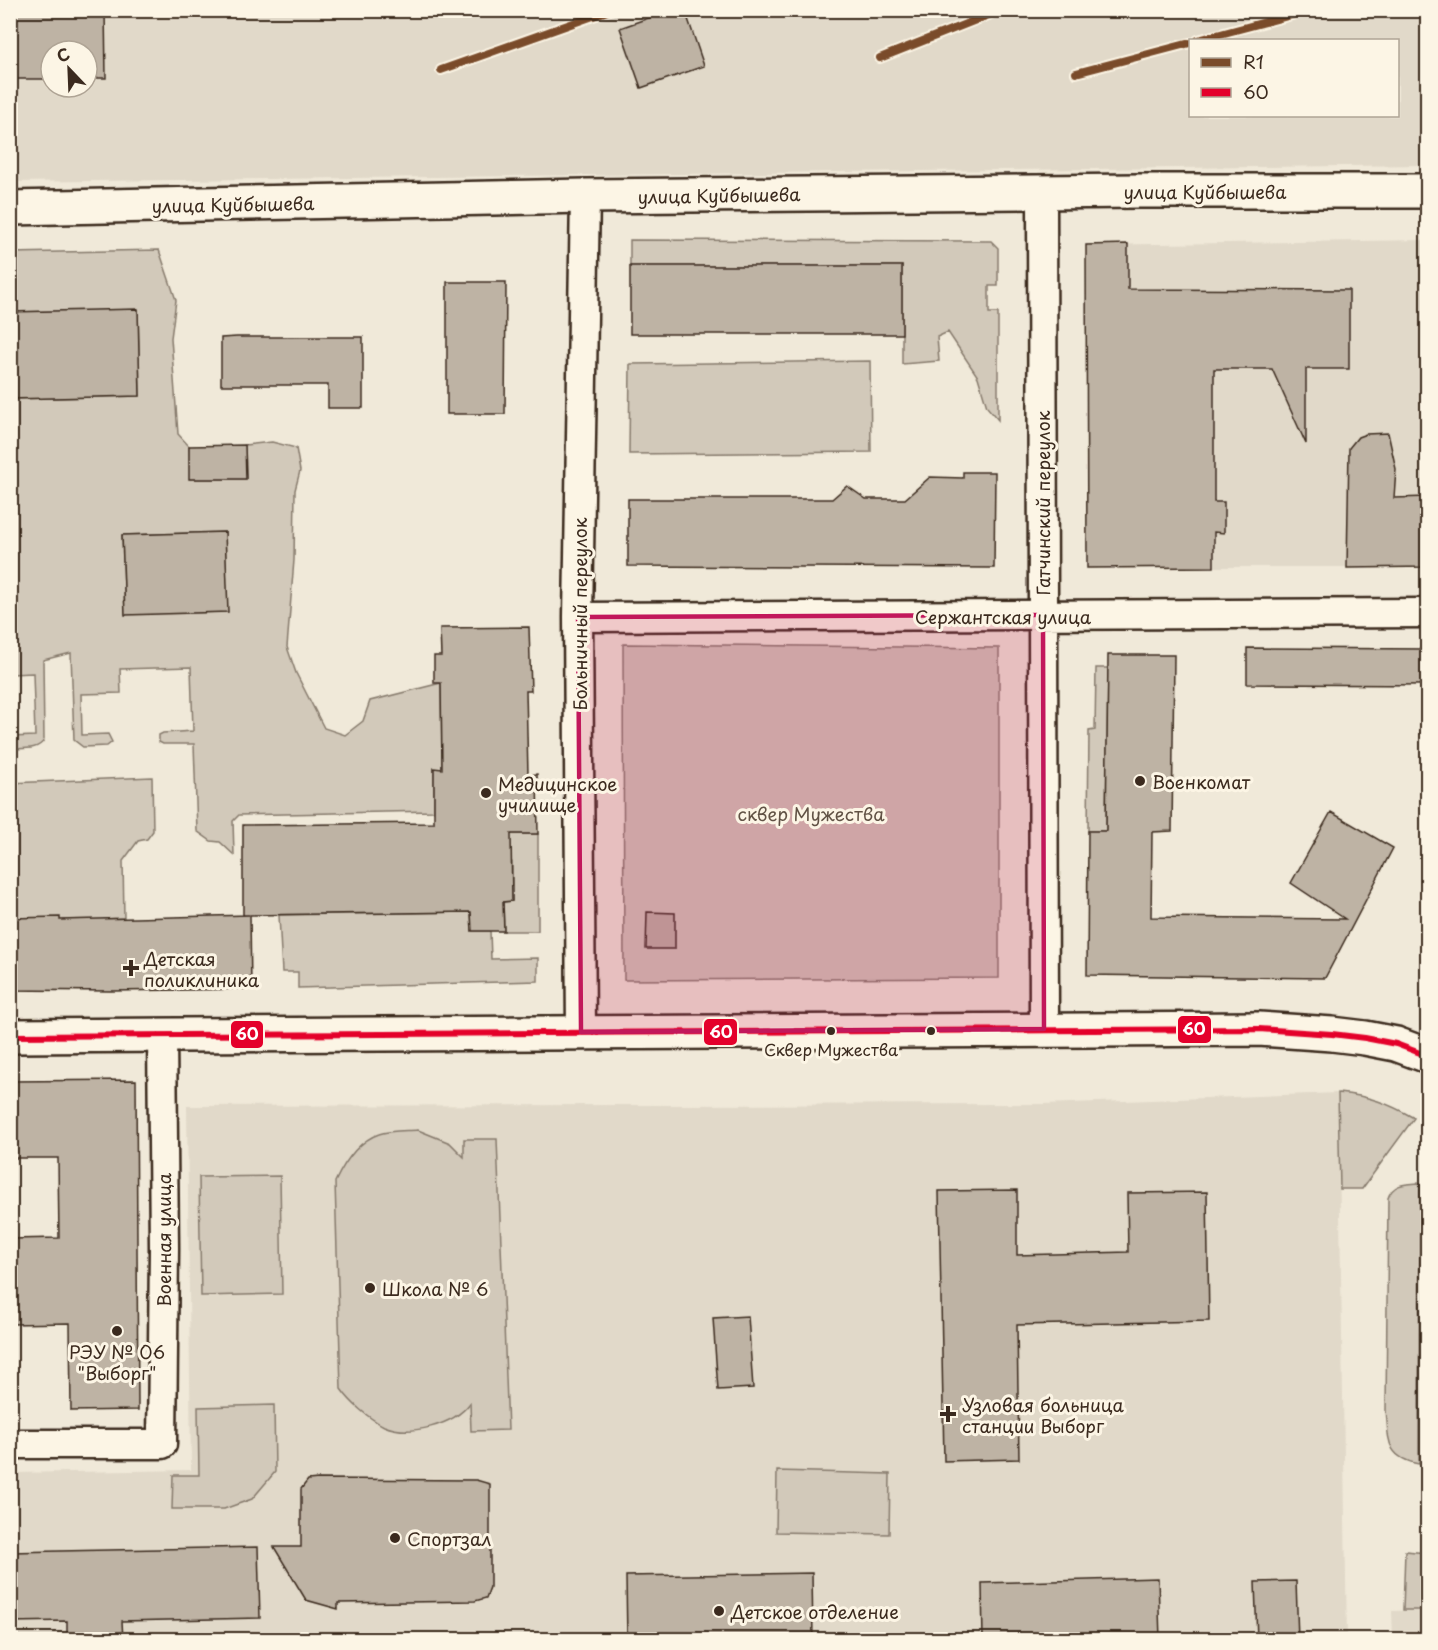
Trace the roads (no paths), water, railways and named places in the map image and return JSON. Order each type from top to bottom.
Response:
[{"type":"main road","name":"улица Куйбышева","points":[[10,208],[585,196],[1428,191]]},
{"type":"main road","points":[[10,1036],[1258,1029],[1332,1034],[1396,1044],[1428,1056]]},
{"type":"street","name":"Гатчинский переулок","points":[[1042,192],[1044,1029]]},
{"type":"street","name":"Больничный переулок","points":[[581,1032],[578,617],[585,196]]},
{"type":"street","name":"Сержантская улица","points":[[578,617],[1428,614]]},
{"type":"street","name":"Военная улица","points":[[10,1444],[162,1444],[164,1203],[162,1035]]},
{"type":"place","name":"Военкомат","points":[[1140,781]]},
{"type":"place","name":"Медицинское училище","points":[[486,793]]},
{"type":"place","name":"Детская поликлиника","points":[[131,968]]},
{"type":"place","name":"Сквер Мужества","points":[[831,1031]]},
{"type":"place","name":"Школа № 6","points":[[370,1288]]},
{"type":"place","name":"РЭУ № 06 \"Выборг\"","points":[[117,1331]]},
{"type":"place","name":"Узловая больница станции Выборг","points":[[948,1414]]},
{"type":"place","name":"Спортзал","points":[[395,1538]]},
{"type":"place","name":"Детское отделение","points":[[719,1611]]},
{"type":"park label","name":"сквер Мужества","points":[[811,813]]}]
